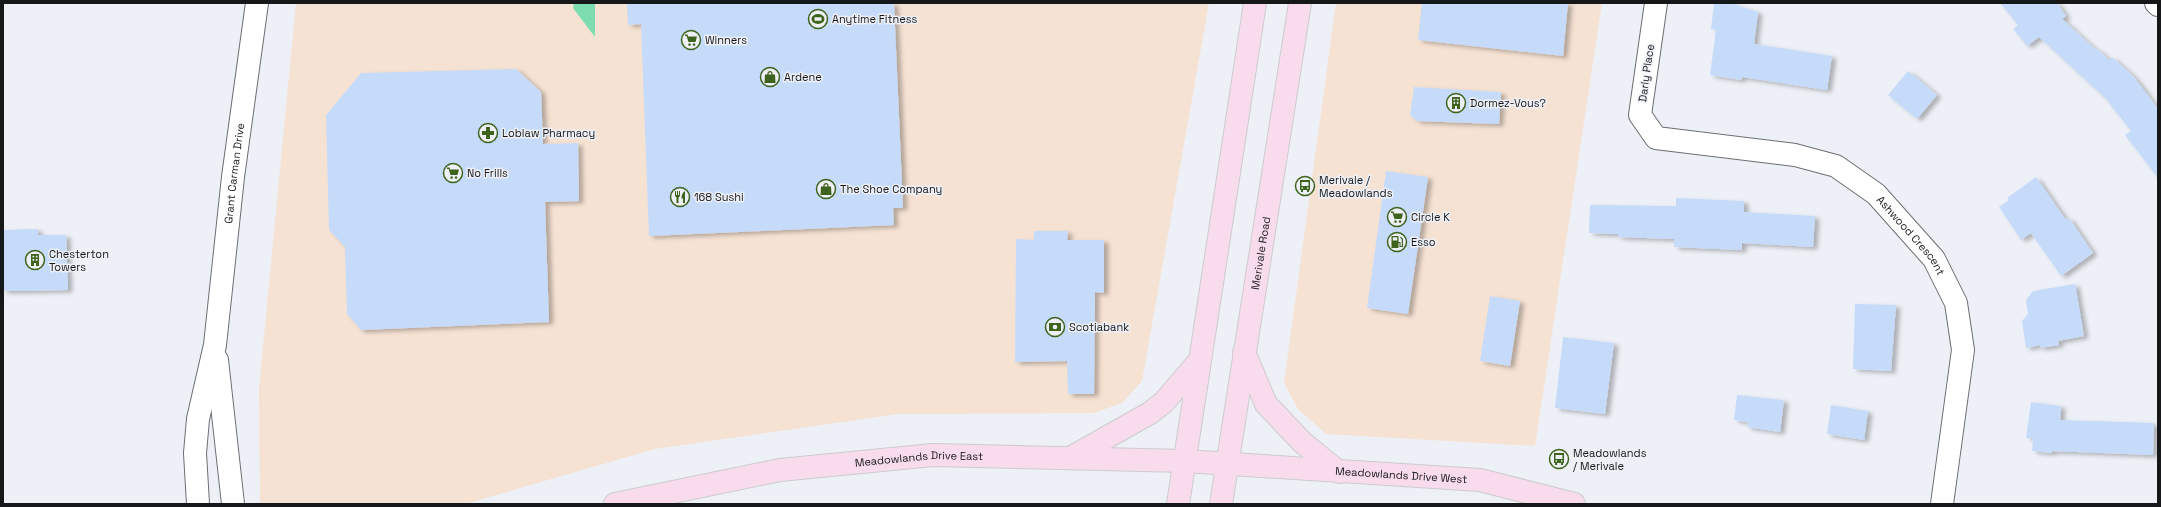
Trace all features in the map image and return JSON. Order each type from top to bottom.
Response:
[{"type":"main road","points":[[1178,504],[1255,3]]},
{"type":"main road","name":"Merivale Road","points":[[1221,504],[1226,464],[1300,3]]},
{"type":"main road","points":[[1244,352],[1266,404],[1303,443],[1339,472]]},
{"type":"main road","points":[[1071,457],[1150,413],[1164,402],[1200,360]]},
{"type":"main road","name":"Meadowlands Drive East","points":[[615,504],[787,469],[933,454],[1071,457],[1226,464]]},
{"type":"main road","name":"Meadowlands Drive West","points":[[1226,464],[1480,480],[1574,504]]},
{"type":"street","name":"Grant Carman Drive","points":[[198,504],[196,453],[198,419],[215,345],[233,177],[257,3]]},
{"type":"street","name":"Darly Place","points":[[1656,3],[1640,116],[1656,138]]},
{"type":"street","name":"Ashwood Crescent","points":[[1656,138],[1795,155],[1836,166],[1876,194],[1934,259],[1956,303],[1963,350],[1942,504]]},
{"type":"street","name":"Grant Carman Drive","points":[[215,345],[233,504]]},
{"type":"shaded area","points":[[296,3],[1209,3],[1142,381],[1122,403],[1094,413],[898,414],[655,449],[465,504],[260,504],[259,388]]},
{"type":"shaded area","points":[[1336,3],[1602,3],[1535,446],[1326,434],[1298,409],[1284,383]]},
{"type":"green space","points":[[574,3],[595,3],[595,37],[573,8]]},
{"type":"building","points":[[627,3],[894,3],[903,208],[893,208],[894,225],[649,236],[641,24],[628,25]]},
{"type":"building","points":[[1422,3],[1568,3],[1563,56],[1418,40]]},
{"type":"building","points":[[1714,3],[1730,3],[1758,12],[1754,44],[1832,56],[1827,90],[1742,77],[1741,80],[1710,75],[1716,30],[1711,29]]},
{"type":"building","points":[[2000,3],[2057,3],[2066,16],[2062,19],[2096,50],[2097,49],[2109,60],[2112,57],[2134,77],[2158,109],[2158,178],[2125,135],[2131,131],[2105,98],[2039,37],[2027,46],[2013,29],[2018,25]]},
{"type":"building","name":"No Frills","points":[[516,69],[541,92],[543,144],[578,143],[579,201],[545,202],[549,322],[361,330],[347,314],[345,247],[329,230],[326,115],[361,73]]},
{"type":"building","points":[[1908,71],[1937,95],[1917,119],[1888,95]]},
{"type":"building","name":"Dormez-Vous?","points":[[1414,87],[1501,92],[1499,124],[1417,121],[1410,115]]},
{"type":"building","name":"Esso","points":[[1386,171],[1428,177],[1408,314],[1367,308]]},
{"type":"building","points":[[2036,177],[2066,220],[2069,218],[2093,253],[2061,276],[2031,233],[2021,240],[1999,207],[2009,200],[2007,198]]},
{"type":"building","points":[[1676,198],[1744,201],[1744,212],[1815,216],[1813,247],[1742,243],[1742,250],[1674,247],[1674,239],[1618,237],[1618,234],[1589,233],[1590,205],[1676,206]]},
{"type":"building","name":"Chesterton Towers","points":[[38,229],[38,235],[66,235],[68,290],[3,291],[3,230]]},
{"type":"building","name":"Scotiabank","points":[[1034,231],[1068,231],[1067,240],[1104,240],[1104,293],[1095,292],[1094,394],[1068,394],[1067,361],[1015,362],[1016,239],[1034,240]]},
{"type":"building","points":[[2075,284],[2084,336],[2058,341],[2059,345],[2040,348],[2040,345],[2026,348],[2022,321],[2028,314],[2026,300],[2033,291]]},
{"type":"building","points":[[1490,296],[1520,301],[1510,366],[1480,361]]},
{"type":"building","points":[[1855,304],[1896,305],[1891,371],[1853,369]]},
{"type":"building","points":[[1563,337],[1614,343],[1605,414],[1555,408]]},
{"type":"building","points":[[1737,395],[1784,400],[1780,432],[1747,427],[1748,422],[1734,420]]},
{"type":"building","points":[[2031,402],[2061,406],[2060,420],[2154,423],[2153,455],[2052,451],[2052,453],[2032,451],[2033,438],[2026,438]]},
{"type":"building","points":[[1831,405],[1868,411],[1864,440],[1827,434]]},
{"type":"place","name":"Anytime Fitness","points":[[818,19]]},
{"type":"place","name":"Winners","points":[[691,40]]},
{"type":"place","name":"Ardene","points":[[770,77]]},
{"type":"place","name":"Dormez-Vous?","points":[[1456,103]]},
{"type":"place","name":"Loblaw Pharmacy","points":[[488,133]]},
{"type":"place","name":"No Frills","points":[[453,173]]},
{"type":"place","name":"Merivale / Meadowlands","points":[[1305,186]]},
{"type":"place","name":"The Shoe Company","points":[[826,189]]},
{"type":"place","name":"168 Sushi","points":[[680,197]]},
{"type":"place","name":"Circle K","points":[[1397,217]]},
{"type":"place","name":"Esso","points":[[1397,242]]},
{"type":"place","name":"Chesterton Towers","points":[[35,260]]},
{"type":"place","name":"Scotiabank","points":[[1055,327]]},
{"type":"place","name":"Meadowlands / Merivale","points":[[1559,459]]}]
